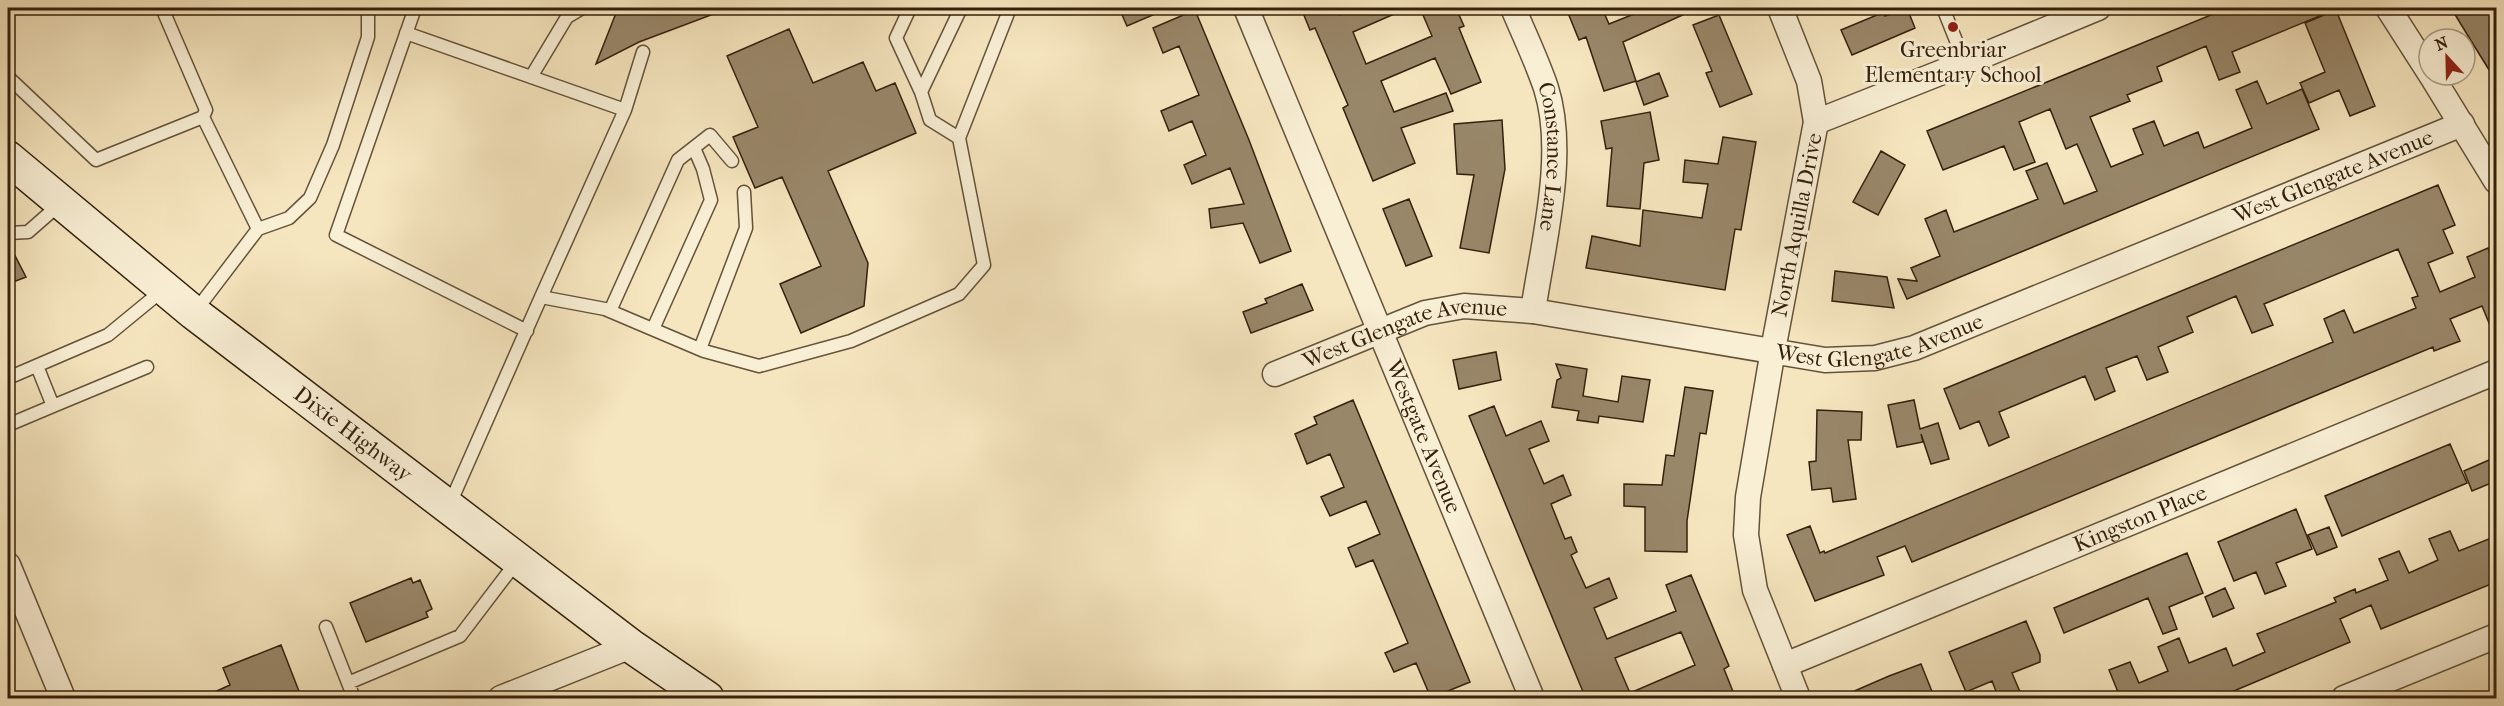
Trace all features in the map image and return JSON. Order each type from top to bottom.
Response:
[{"type":"main road","name":"Dixie Highway","points":[[8,158],[194,313],[631,646],[707,699]]},
{"type":"street","name":"Westgate Avenue","points":[[1246,8],[1532,699]]},
{"type":"street","name":"Constance Lane","points":[[1513,8],[1546,89],[1555,147],[1554,173],[1533,311]]},
{"type":"street","name":"North Aquilla Drive","points":[[1780,8],[1809,81],[1816,122],[1773,350],[1746,517],[1748,558],[1755,590],[1798,699]]},
{"type":"street","points":[[1816,122],[2098,8]]},
{"type":"street","points":[[2388,8],[2417,54]]},
{"type":"street","points":[[2438,87],[2496,181]]},
{"type":"street","name":"West Glengate Avenue","points":[[1275,374],[1425,314],[1464,306],[1533,311],[1825,360],[1875,358],[1914,348],[2462,123]]},
{"type":"street","name":"Kingston Place","points":[[1785,665],[2496,372]]},
{"type":"street","points":[[8,565],[63,699]]},
{"type":"street","points":[[2344,699],[2496,636]]},
{"type":"street","points":[[501,699],[631,646]]},
{"type":"lane","points":[[8,77],[96,160],[203,117],[206,110],[162,8]]},
{"type":"lane","points":[[194,313],[258,229],[289,218],[310,198],[333,145],[368,38],[368,8]]},
{"type":"lane","points":[[415,8],[336,235],[526,330]]},
{"type":"lane","points":[[531,77],[567,17],[582,8]]},
{"type":"lane","points":[[910,8],[896,38],[921,92],[930,120],[958,138]]},
{"type":"lane","points":[[921,92],[961,8]]},
{"type":"lane","points":[[541,297],[610,311],[700,350],[759,366],[851,341],[959,294],[984,265],[958,138],[1010,8]]},
{"type":"lane","points":[[1942,8],[1965,63]]},
{"type":"lane","points":[[406,33],[625,110]]},
{"type":"lane","points":[[449,507],[625,110],[643,52]]},
{"type":"lane","points":[[203,117],[258,229]]},
{"type":"lane","points":[[610,311],[678,160],[710,135],[732,161]]},
{"type":"lane","points":[[653,329],[711,200],[704,169],[694,148]]},
{"type":"lane","points":[[700,350],[746,228],[744,192]]},
{"type":"lane","points":[[8,233],[28,232],[61,202]]},
{"type":"lane","points":[[8,378],[108,335],[165,289]]},
{"type":"lane","points":[[37,366],[53,406]]},
{"type":"lane","points":[[8,425],[147,367]]},
{"type":"lane","points":[[348,683],[460,636],[518,560]]},
{"type":"lane","points":[[326,627],[354,699]]},
{"type":"building","points":[[618,8],[727,9],[639,42],[596,64]]},
{"type":"building","points":[[1119,8],[1169,8],[1127,26]]},
{"type":"building","points":[[1301,8],[1337,8],[1340,15],[1357,8],[1408,8],[1353,32],[1366,64],[1432,36],[1420,8],[1456,8],[1464,26],[1459,28],[1481,82],[1451,94],[1435,58],[1381,81],[1394,112],[1446,93],[1453,111],[1401,128],[1415,163],[1373,181],[1343,108],[1348,105],[1315,28],[1310,30]]},
{"type":"building","points":[[1566,8],[1602,8],[1609,24],[1649,8],[1698,8],[1623,42],[1636,81],[1604,91],[1586,37],[1579,40]]},
{"type":"building","points":[[1907,8],[1915,28],[1852,55],[1841,30],[1884,12],[1885,16]]},
{"type":"building","points":[[2228,8],[2339,8],[2232,52],[2240,72],[2219,80],[2206,46],[2157,67],[2162,81],[2127,95],[2130,101],[2090,117],[2111,167],[2143,154],[2133,129],[2154,121],[2164,146],[2198,132],[2204,148],[2252,128],[2236,90],[2257,81],[2267,104],[2302,89],[2319,129],[1907,299],[1898,279],[1917,281],[1911,268],[1940,256],[1925,219],[1946,210],[1954,232],[2038,199],[2026,171],[2047,163],[2064,204],[2097,191],[2077,144],[2066,149],[2050,109],[2019,122],[2035,162],[2014,170],[2004,146],[1943,170],[1927,131]]},
{"type":"building","points":[[2451,8],[2496,8],[2496,81],[2477,50],[2477,27],[2463,27]]},
{"type":"building","points":[[1195,10],[1249,140],[1291,251],[1260,263],[1243,223],[1211,228],[1209,209],[1244,204],[1230,168],[1192,184],[1184,165],[1206,155],[1192,121],[1169,131],[1161,111],[1199,95],[1179,46],[1163,53],[1153,28]]},
{"type":"building","points":[[2336,10],[2375,106],[2350,116],[2339,90],[2309,103],[2300,83],[2325,72],[2305,23]]},
{"type":"building","points":[[1719,15],[1752,94],[1720,107],[1706,73],[1712,71],[1693,25]]},
{"type":"building","points":[[789,29],[813,83],[863,62],[876,91],[895,83],[916,133],[828,171],[868,263],[864,306],[801,333],[780,284],[821,266],[782,177],[755,188],[733,137],[758,127],[727,56]]},
{"type":"building","points":[[1659,73],[1668,96],[1644,105],[1636,82]]},
{"type":"building","points":[[1650,112],[1659,160],[1644,163],[1640,209],[1607,206],[1612,148],[1606,149],[1601,121]]},
{"type":"building","points":[[1502,120],[1505,169],[1489,253],[1460,248],[1474,175],[1457,174],[1454,124]]},
{"type":"building","points":[[1723,137],[1756,142],[1741,230],[1735,229],[1725,290],[1586,268],[1592,236],[1640,246],[1643,210],[1702,218],[1708,184],[1683,182],[1685,160],[1718,164]]},
{"type":"building","points":[[1881,151],[1905,165],[1878,215],[1853,202]]},
{"type":"building","points":[[2438,185],[2455,225],[2443,230],[2453,253],[2428,263],[2440,292],[2475,277],[2467,257],[2488,248],[2496,270],[2496,340],[2482,306],[2450,319],[2460,341],[2434,351],[2433,347],[1912,562],[1905,546],[1877,557],[1884,575],[1815,601],[1787,535],[1810,526],[1820,553],[1824,551],[1825,553],[2333,342],[2324,319],[2344,310],[2354,333],[2416,308],[2412,298],[2418,296],[2398,249],[2264,304],[2273,325],[2252,333],[2236,296],[2187,317],[2193,332],[2158,347],[2168,372],[2147,380],[2137,356],[2106,368],[2115,391],[2095,400],[2085,376],[1999,412],[2009,437],[1989,446],[1979,421],[1960,429],[1944,389]]},
{"type":"building","points":[[1409,199],[1432,256],[1406,266],[1383,209]]},
{"type":"building","points":[[8,242],[26,277],[8,284]]},
{"type":"building","points":[[1835,271],[1887,277],[1894,308],[1832,301]]},
{"type":"building","points":[[1302,284],[1313,310],[1251,333],[1243,312],[1267,303],[1265,299]]},
{"type":"building","points":[[1496,352],[1501,380],[1459,389],[1453,360]]},
{"type":"building","points":[[1556,364],[1587,369],[1583,396],[1618,402],[1622,376],[1650,380],[1643,422],[1599,416],[1598,423],[1577,420],[1579,411],[1552,407],[1557,380],[1561,378]]},
{"type":"building","points":[[1685,387],[1713,391],[1706,434],[1700,433],[1687,521],[1687,552],[1645,551],[1645,507],[1624,506],[1624,484],[1662,485],[1666,455],[1674,456]]},
{"type":"building","points":[[1353,400],[1470,682],[1431,698],[1416,663],[1394,672],[1385,653],[1408,643],[1373,560],[1356,567],[1348,548],[1380,534],[1366,501],[1330,516],[1321,497],[1344,487],[1330,454],[1307,464],[1295,434],[1317,424],[1314,417]]},
{"type":"building","points":[[1914,400],[1920,429],[1938,423],[1949,459],[1931,464],[1921,434],[1923,442],[1897,447],[1888,405]]},
{"type":"building","points":[[1494,406],[1506,436],[1541,421],[1549,441],[1529,449],[1544,484],[1563,475],[1571,495],[1551,504],[1565,539],[1571,537],[1577,552],[1571,555],[1586,588],[1609,578],[1617,598],[1594,608],[1607,639],[1676,611],[1666,585],[1691,575],[1729,666],[1724,669],[1736,699],[1586,699],[1469,416]],"holes":[[[1681,632],[1695,665],[1630,693],[1615,658]]]},
{"type":"building","points":[[1817,410],[1862,412],[1861,440],[1848,440],[1856,499],[1833,502],[1831,488],[1812,490],[1809,462],[1816,461]]},
{"type":"building","points":[[2450,444],[2467,483],[2342,536],[2325,496]]},
{"type":"building","points":[[2496,457],[2496,481],[2472,491],[2464,471]]},
{"type":"building","points":[[2296,509],[2312,549],[2276,563],[2286,586],[2265,594],[2256,572],[2234,581],[2218,542]]},
{"type":"building","points":[[2329,527],[2337,547],[2317,555],[2308,535]]},
{"type":"building","points":[[2450,531],[2459,551],[2496,536],[2496,582],[2381,629],[2371,605],[2340,619],[2350,642],[2215,699],[2103,699],[2118,692],[2109,670],[2130,662],[2139,683],[2168,671],[2158,647],[2179,638],[2189,663],[2226,648],[2233,666],[2265,652],[2257,634],[2336,602],[2334,598],[2355,589],[2356,593],[2388,580],[2379,559],[2399,551],[2409,573],[2438,560],[2429,539]]},
{"type":"building","points":[[2187,553],[2203,593],[2169,607],[2177,629],[2163,634],[2148,598],[2064,633],[2054,608]]},
{"type":"building","points":[[411,578],[413,583],[420,580],[432,609],[426,612],[428,617],[366,642],[350,603]]},
{"type":"building","points":[[2225,588],[2234,608],[2213,617],[2205,597]]},
{"type":"building","points":[[2026,621],[2040,655],[2040,662],[2012,673],[2023,699],[1999,699],[1992,681],[1966,692],[1949,652]]},
{"type":"building","points":[[281,645],[302,699],[199,699],[230,685],[223,668]]},
{"type":"building","points":[[1921,664],[1935,699],[1836,699],[1889,676]]},
{"type":"place","name":"Greenbriar Elementary School","points":[[1953,27]]}]
